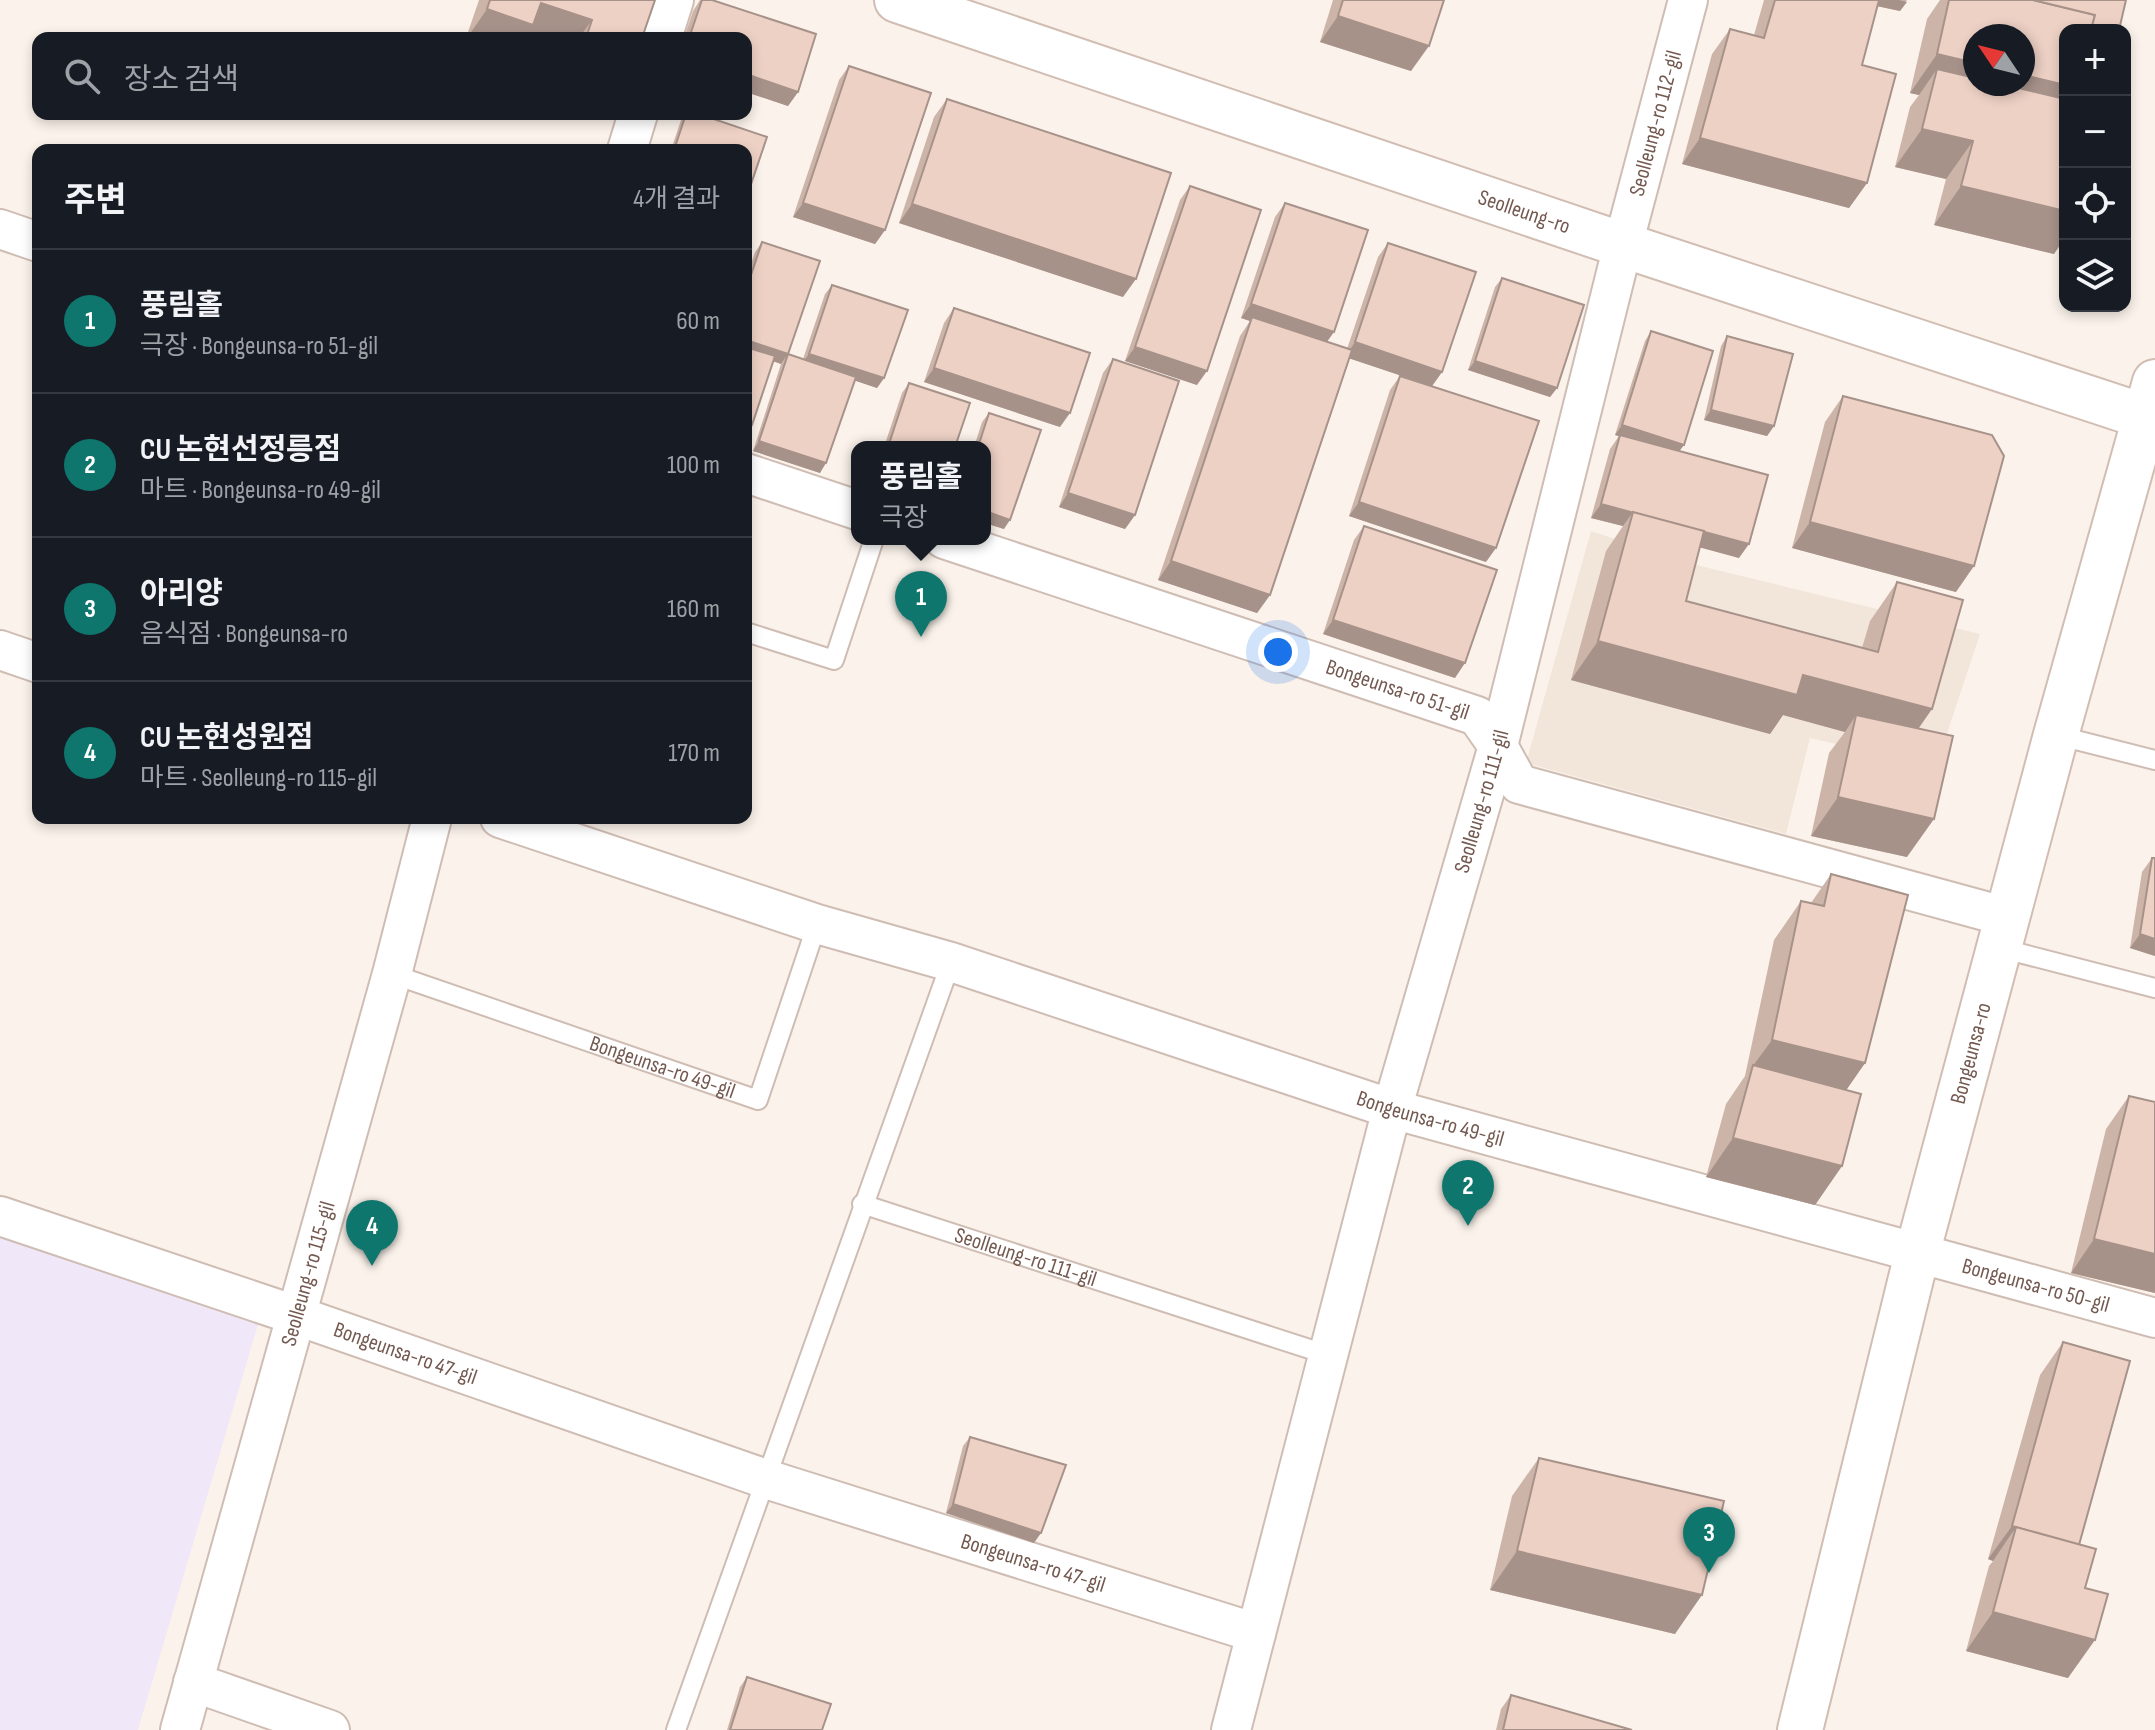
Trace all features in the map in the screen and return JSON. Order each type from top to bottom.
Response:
[{"type":"main road","name":"Seolleung-ro","points":[[897,0],[1623,245],[2152,406]]},
{"type":"main road","name":"Bongeunsa-ro","points":[[1800,1730],[1917,1254],[2056,735],[2152,406]]},
{"type":"street","points":[[664,32],[674,0]]},
{"type":"street","name":"Seolleung-ro 112-gil","points":[[1623,245],[1688,0]]},
{"type":"street","points":[[629,144],[636,120]]},
{"type":"street","points":[[0,229],[32,240]]},
{"type":"street","name":"Seolleung-ro 111-gil","points":[[1231,1730],[1392,1109],[1498,746],[1623,245]]},
{"type":"street","points":[[752,475],[851,508]]},
{"type":"street","name":"Bongeunsa-ro 51-gil","points":[[962,545],[1477,716],[1519,784],[2004,932]]},
{"type":"street","points":[[0,650],[32,661]]},
{"type":"street","name":"Seolleung-ro 115-gil","points":[[180,1730],[392,974],[430,824]]},
{"type":"street","name":"Bongeunsa-ro 49-gil","points":[[518,824],[817,924],[951,962],[1392,1109],[1917,1254]]},
{"type":"street","name":"Bongeunsa-ro 47-gil","points":[[0,1216],[766,1479],[1256,1633]]},
{"type":"street","name":"Bongeunsa-ro 50-gil","points":[[1917,1254],[2155,1318]]},
{"type":"street","points":[[193,1682],[330,1730]]},
{"type":"lane","points":[[752,634],[834,660],[872,545]]},
{"type":"lane","points":[[2056,735],[2155,760]]},
{"type":"lane","name":"Bongeunsa-ro 49-gil","points":[[392,974],[758,1100],[817,924]]},
{"type":"lane","points":[[2004,932],[2155,988]]},
{"type":"lane","points":[[676,1730],[951,962]]},
{"type":"lane","name":"Seolleung-ro 111-gil","points":[[862,1204],[1328,1355]]},
{"type":"shaded area","points":[[1591,531],[1688,563],[1980,634],[1936,767],[1810,738],[1786,834],[1526,763]]},
{"type":"shaded area","points":[[0,1230],[259,1321],[138,1730],[0,1730]]},
{"type":"building","points":[[490,0],[655,0],[644,32],[588,32],[592,20],[541,3],[533,25],[487,9]]},
{"type":"building","points":[[702,0],[712,0],[816,34],[798,92],[752,76],[752,32],[691,32]]},
{"type":"building","points":[[1343,0],[1444,0],[1429,46],[1338,16]]},
{"type":"building","points":[[1775,0],[1879,0],[1862,65],[1896,74],[1867,183],[1700,138],[1730,29],[1764,38]]},
{"type":"building","points":[[1949,0],[2033,0],[2095,15],[2093,24],[2059,24],[2059,84],[2035,78],[2035,24],[1963,24],[1963,60],[1937,54]]},
{"type":"building","points":[[2033,0],[2126,0],[2120,24],[2093,24],[2095,15]]},
{"type":"building","points":[[849,66],[931,93],[885,230],[803,203]]},
{"type":"building","points":[[1937,69],[1963,75],[1963,96],[2035,96],[2035,92],[2059,98],[2059,210],[1961,186],[1973,141],[1922,129]]},
{"type":"building","points":[[947,99],[1171,173],[1136,279],[912,204]]},
{"type":"building","points":[[684,120],[717,120],[767,137],[752,181],[752,144],[676,144]]},
{"type":"building","points":[[1190,186],[1261,210],[1207,371],[1135,347]]},
{"type":"building","points":[[1285,203],[1368,230],[1334,332],[1251,304]]},
{"type":"building","points":[[762,242],[820,261],[788,354],[752,342],[752,272]]},
{"type":"building","points":[[1388,243],[1476,272],[1442,372],[1355,342]]},
{"type":"building","points":[[1502,278],[1584,305],[1557,388],[1475,361]]},
{"type":"building","points":[[832,285],[908,310],[884,378],[809,354]]},
{"type":"building","points":[[954,308],[1090,353],[1070,413],[934,368]]},
{"type":"building","points":[[1252,317],[1352,350],[1270,595],[1171,561]]},
{"type":"building","points":[[1651,331],[1713,351],[1684,445],[1622,425]]},
{"type":"building","points":[[1727,336],[1793,354],[1774,426],[1711,410]]},
{"type":"building","points":[[752,349],[775,356],[752,425]]},
{"type":"building","points":[[788,354],[856,377],[826,463],[759,441]]},
{"type":"building","points":[[1113,359],[1179,381],[1135,515],[1068,493]]},
{"type":"building","points":[[1400,376],[1539,421],[1496,548],[1359,502]]},
{"type":"building","points":[[909,383],[970,403],[957,441],[890,441]]},
{"type":"building","points":[[1843,396],[1992,435],[2004,456],[1974,566],[1810,522]]},
{"type":"building","points":[[989,413],[1041,430],[1010,520],[991,513],[991,441],[980,441]]},
{"type":"building","points":[[1620,435],[1768,475],[1749,544],[1601,504]]},
{"type":"building","points":[[1633,512],[1704,531],[1686,601],[1878,652],[1897,582],[1963,600],[1932,709],[1803,675],[1797,695],[1598,641]]},
{"type":"building","points":[[1364,526],[1497,570],[1465,663],[1333,620]]},
{"type":"building","points":[[1856,715],[1953,736],[1934,819],[1838,797]]},
{"type":"building","points":[[2152,858],[2155,858],[2155,939],[2140,934]]},
{"type":"building","points":[[1831,874],[1908,895],[1865,1063],[1772,1040],[1801,901],[1824,906]]},
{"type":"building","points":[[1753,1065],[1861,1094],[1842,1166],[1733,1138]]},
{"type":"building","points":[[2129,1096],[2155,1102],[2155,1254],[2094,1239]]},
{"type":"building","points":[[2063,1342],[2130,1361],[2079,1545],[2012,1526]]},
{"type":"building","points":[[970,1437],[1066,1465],[1041,1533],[953,1504]]},
{"type":"building","points":[[1539,1458],[1724,1501],[1702,1595],[1517,1551]]},
{"type":"building","points":[[2016,1527],[2096,1549],[2085,1588],[2108,1594],[2095,1640],[1993,1612]]},
{"type":"building","points":[[747,1677],[831,1704],[822,1730],[730,1730]]},
{"type":"building","points":[[1511,1695],[1632,1730],[1503,1730]]},
{"type":"place","name":"풍림홀","points":[[921,637]]},
{"type":"place","name":"CU 논현선정릉점","points":[[1468,1226]]},
{"type":"place","name":"CU 논현성원점","points":[[372,1266]]},
{"type":"place","name":"아리양","points":[[1709,1573]]}]
